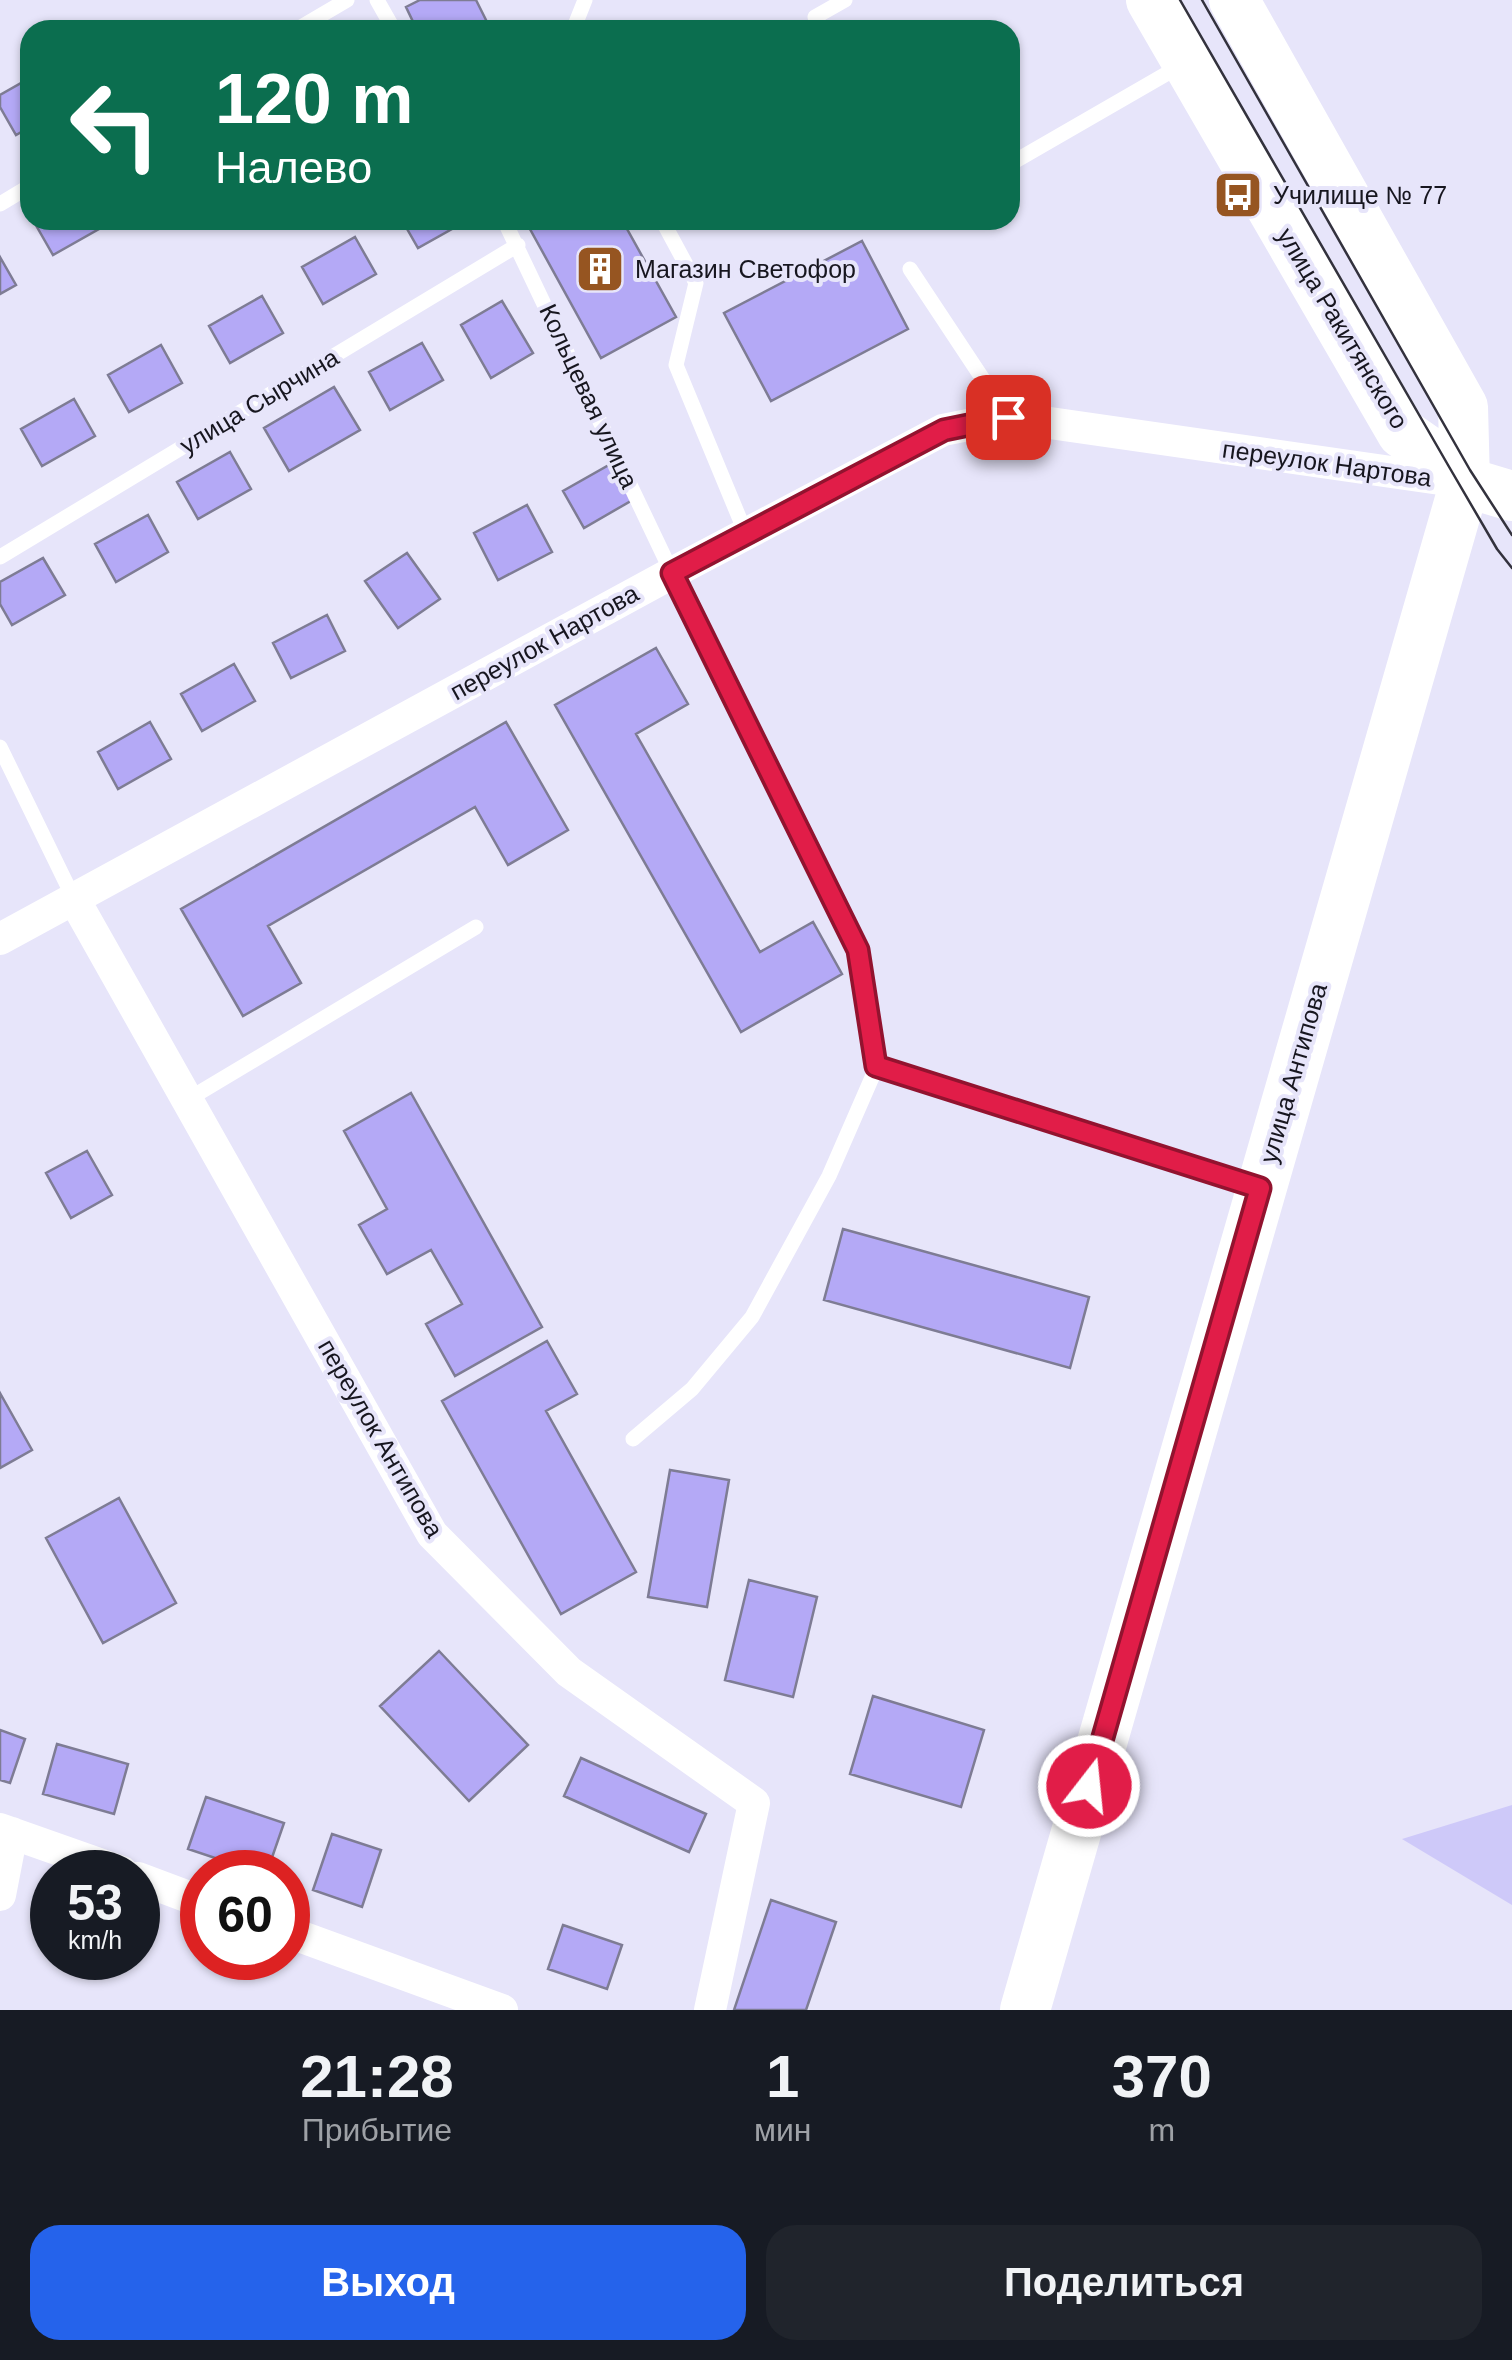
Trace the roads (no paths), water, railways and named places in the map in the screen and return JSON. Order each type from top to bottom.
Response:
[{"type":"main road","name":"улица Ракитянского","points":[[1151,0],[1402,434],[1448,465],[1465,482],[1512,496]]},
{"type":"main road","points":[[1234,0],[1463,406],[1465,482]]},
{"type":"main road","name":"улица Антипова","points":[[1025,2010],[1465,482]]},
{"type":"street","name":"переулок Нартова","points":[[0,939],[672,573],[944,430],[1008,417],[1465,482]]},
{"type":"street","name":"переулок Антипова","points":[[74,899],[432,1534],[569,1672],[754,1803],[710,2010]]},
{"type":"street","points":[[0,1895],[6,1830],[61,1850]]},
{"type":"street","points":[[310,1940],[502,2010]]},
{"type":"lane","points":[[313,20],[347,0]]},
{"type":"lane","points":[[818,20],[816,17],[845,0]]},
{"type":"lane","points":[[1020,158],[1187,62]]},
{"type":"lane","name":"Кольцевая улица","points":[[510,230],[672,573],[858,950],[876,1066]]},
{"type":"lane","points":[[667,230],[696,283],[676,365],[746,534]]},
{"type":"lane","name":"улица Сырчина","points":[[0,557],[518,244]]},
{"type":"lane","points":[[910,269],[1008,417]]},
{"type":"lane","points":[[0,747],[74,899]]},
{"type":"lane","points":[[187,1100],[476,927]]},
{"type":"lane","points":[[634,1439],[692,1389],[752,1317],[829,1176],[876,1066],[1260,1188]]},
{"type":"tram line","points":[[1180,0],[1497,549],[1512,568]]},
{"type":"tram line","points":[[1202,0],[1470,470],[1512,535]]},
{"type":"place","name":"Училище № 77","points":[[1238,195]]},
{"type":"place","name":"Магазин Светофор","points":[[600,269]]}]
